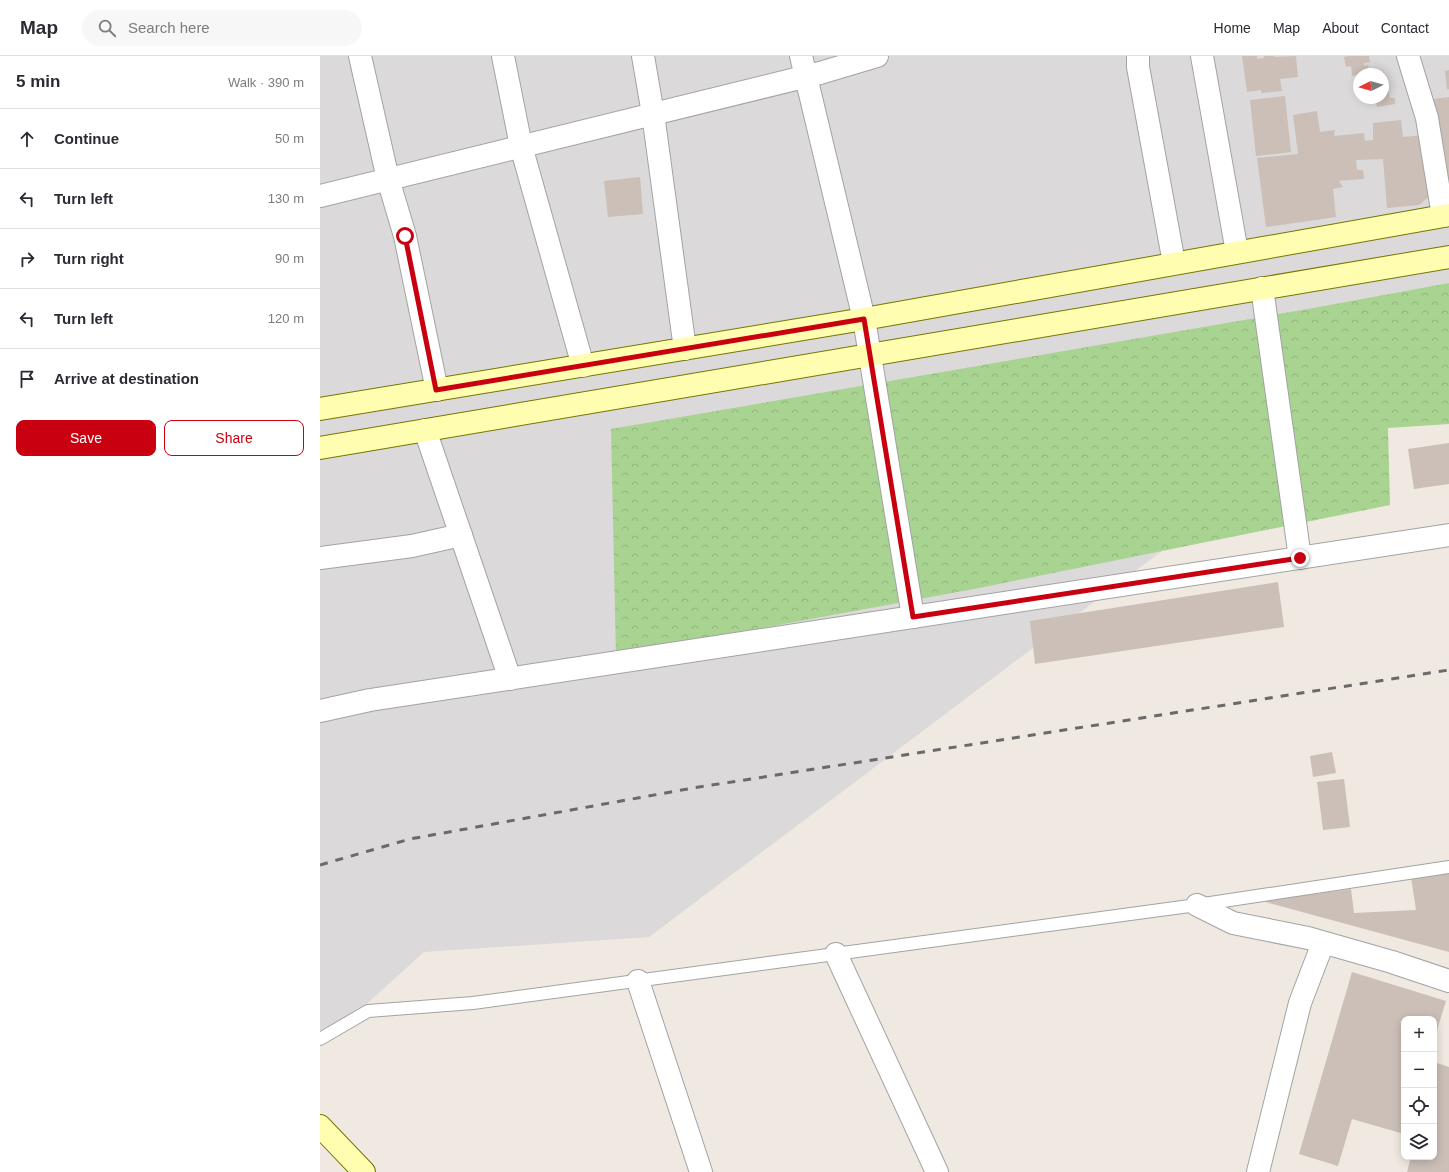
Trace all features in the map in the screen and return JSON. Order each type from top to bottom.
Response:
[{"type":"main road","points":[[320,409],[864,319],[1446,215]]},
{"type":"main road","points":[[320,448],[1449,257]]},
{"type":"main road","points":[[320,1126],[364,1172]]},
{"type":"main road","points":[[320,1147],[345,1172]]},
{"type":"street","points":[[360,56],[388,179],[405,236],[436,390]]},
{"type":"street","points":[[503,56],[520,146],[583,366]]},
{"type":"street","points":[[643,56],[653,114],[685,349]]},
{"type":"street","points":[[320,196],[653,114],[803,66],[877,56]]},
{"type":"street","points":[[1138,56],[1138,67],[1174,263]]},
{"type":"street","points":[[1202,56],[1236,252]]},
{"type":"street","points":[[1408,56],[1428,118],[1446,215]]},
{"type":"street","points":[[803,66],[864,319],[913,617]]},
{"type":"street","points":[[1262,288],[1300,558]]},
{"type":"street","points":[[425,430],[510,679]]},
{"type":"street","points":[[320,558],[412,546],[461,535]]},
{"type":"street","points":[[320,711],[370,700],[1449,535]]},
{"type":"street","points":[[1198,905],[1233,923],[1323,943],[1392,962],[1449,981]]},
{"type":"street","points":[[1258,1172],[1300,1003],[1323,943]]},
{"type":"street","points":[[836,954],[937,1172]]},
{"type":"street","points":[[638,981],[701,1172]]},
{"type":"lane","points":[[320,1039],[368,1011],[473,1003],[1198,905],[1449,867]]},
{"type":"shaded area","points":[[320,56],[1449,56],[1449,335],[649,937],[424,952],[320,1046]]},
{"type":"green space","points":[[1449,283],[1449,424],[1388,428],[1390,505],[979,588],[616,655],[611,429],[1308,309]]},
{"type":"building","points":[[1242,56],[1257,56],[1257,59],[1264,58],[1264,56],[1296,56],[1298,77],[1280,79],[1282,91],[1261,93],[1261,90],[1247,92]]},
{"type":"building","points":[[1369,56],[1370,62],[1364,63],[1364,66],[1368,65],[1368,68],[1353,68],[1352,76],[1351,66],[1346,67],[1344,57]]},
{"type":"building","points":[[1449,70],[1449,89],[1447,90],[1445,71]]},
{"type":"building","points":[[1389,92],[1390,98],[1395,98],[1395,104],[1377,107],[1377,104],[1389,104]]},
{"type":"building","points":[[1285,96],[1291,152],[1256,156],[1250,100]]},
{"type":"building","points":[[1449,97],[1449,197],[1447,197],[1434,99]]},
{"type":"building","points":[[1317,111],[1320,132],[1335,130],[1334,136],[1364,133],[1365,141],[1373,140],[1373,123],[1401,120],[1403,137],[1424,135],[1430,196],[1419,205],[1387,208],[1383,159],[1356,160],[1357,170],[1363,170],[1364,179],[1339,181],[1343,187],[1333,189],[1336,217],[1266,227],[1257,158],[1298,154],[1293,115]]},
{"type":"building","points":[[640,177],[643,214],[608,217],[604,181]]},
{"type":"building","points":[[1449,443],[1449,484],[1414,489],[1408,449]]},
{"type":"building","points":[[1278,582],[1284,627],[1035,664],[1030,621]]},
{"type":"building","points":[[1332,752],[1336,773],[1313,777],[1310,756]]},
{"type":"building","points":[[1344,779],[1350,827],[1323,830],[1317,782]]},
{"type":"building","points":[[1449,871],[1449,952],[1262,901],[1351,889],[1354,913],[1416,910],[1411,877]]},
{"type":"building","points":[[1352,972],[1446,1001],[1437,1030],[1437,1016],[1401,1016],[1401,1133],[1352,1119],[1338,1166],[1299,1154]]},
{"type":"building","points":[[1437,1063],[1449,1067],[1449,1172],[1407,1172],[1410,1160],[1437,1160]]},
{"type":"railway","points":[[320,865],[410,839],[693,788],[1449,670]]},
{"type":"route","points":[[405,236],[436,390],[864,319],[913,617],[1300,558]]}]
